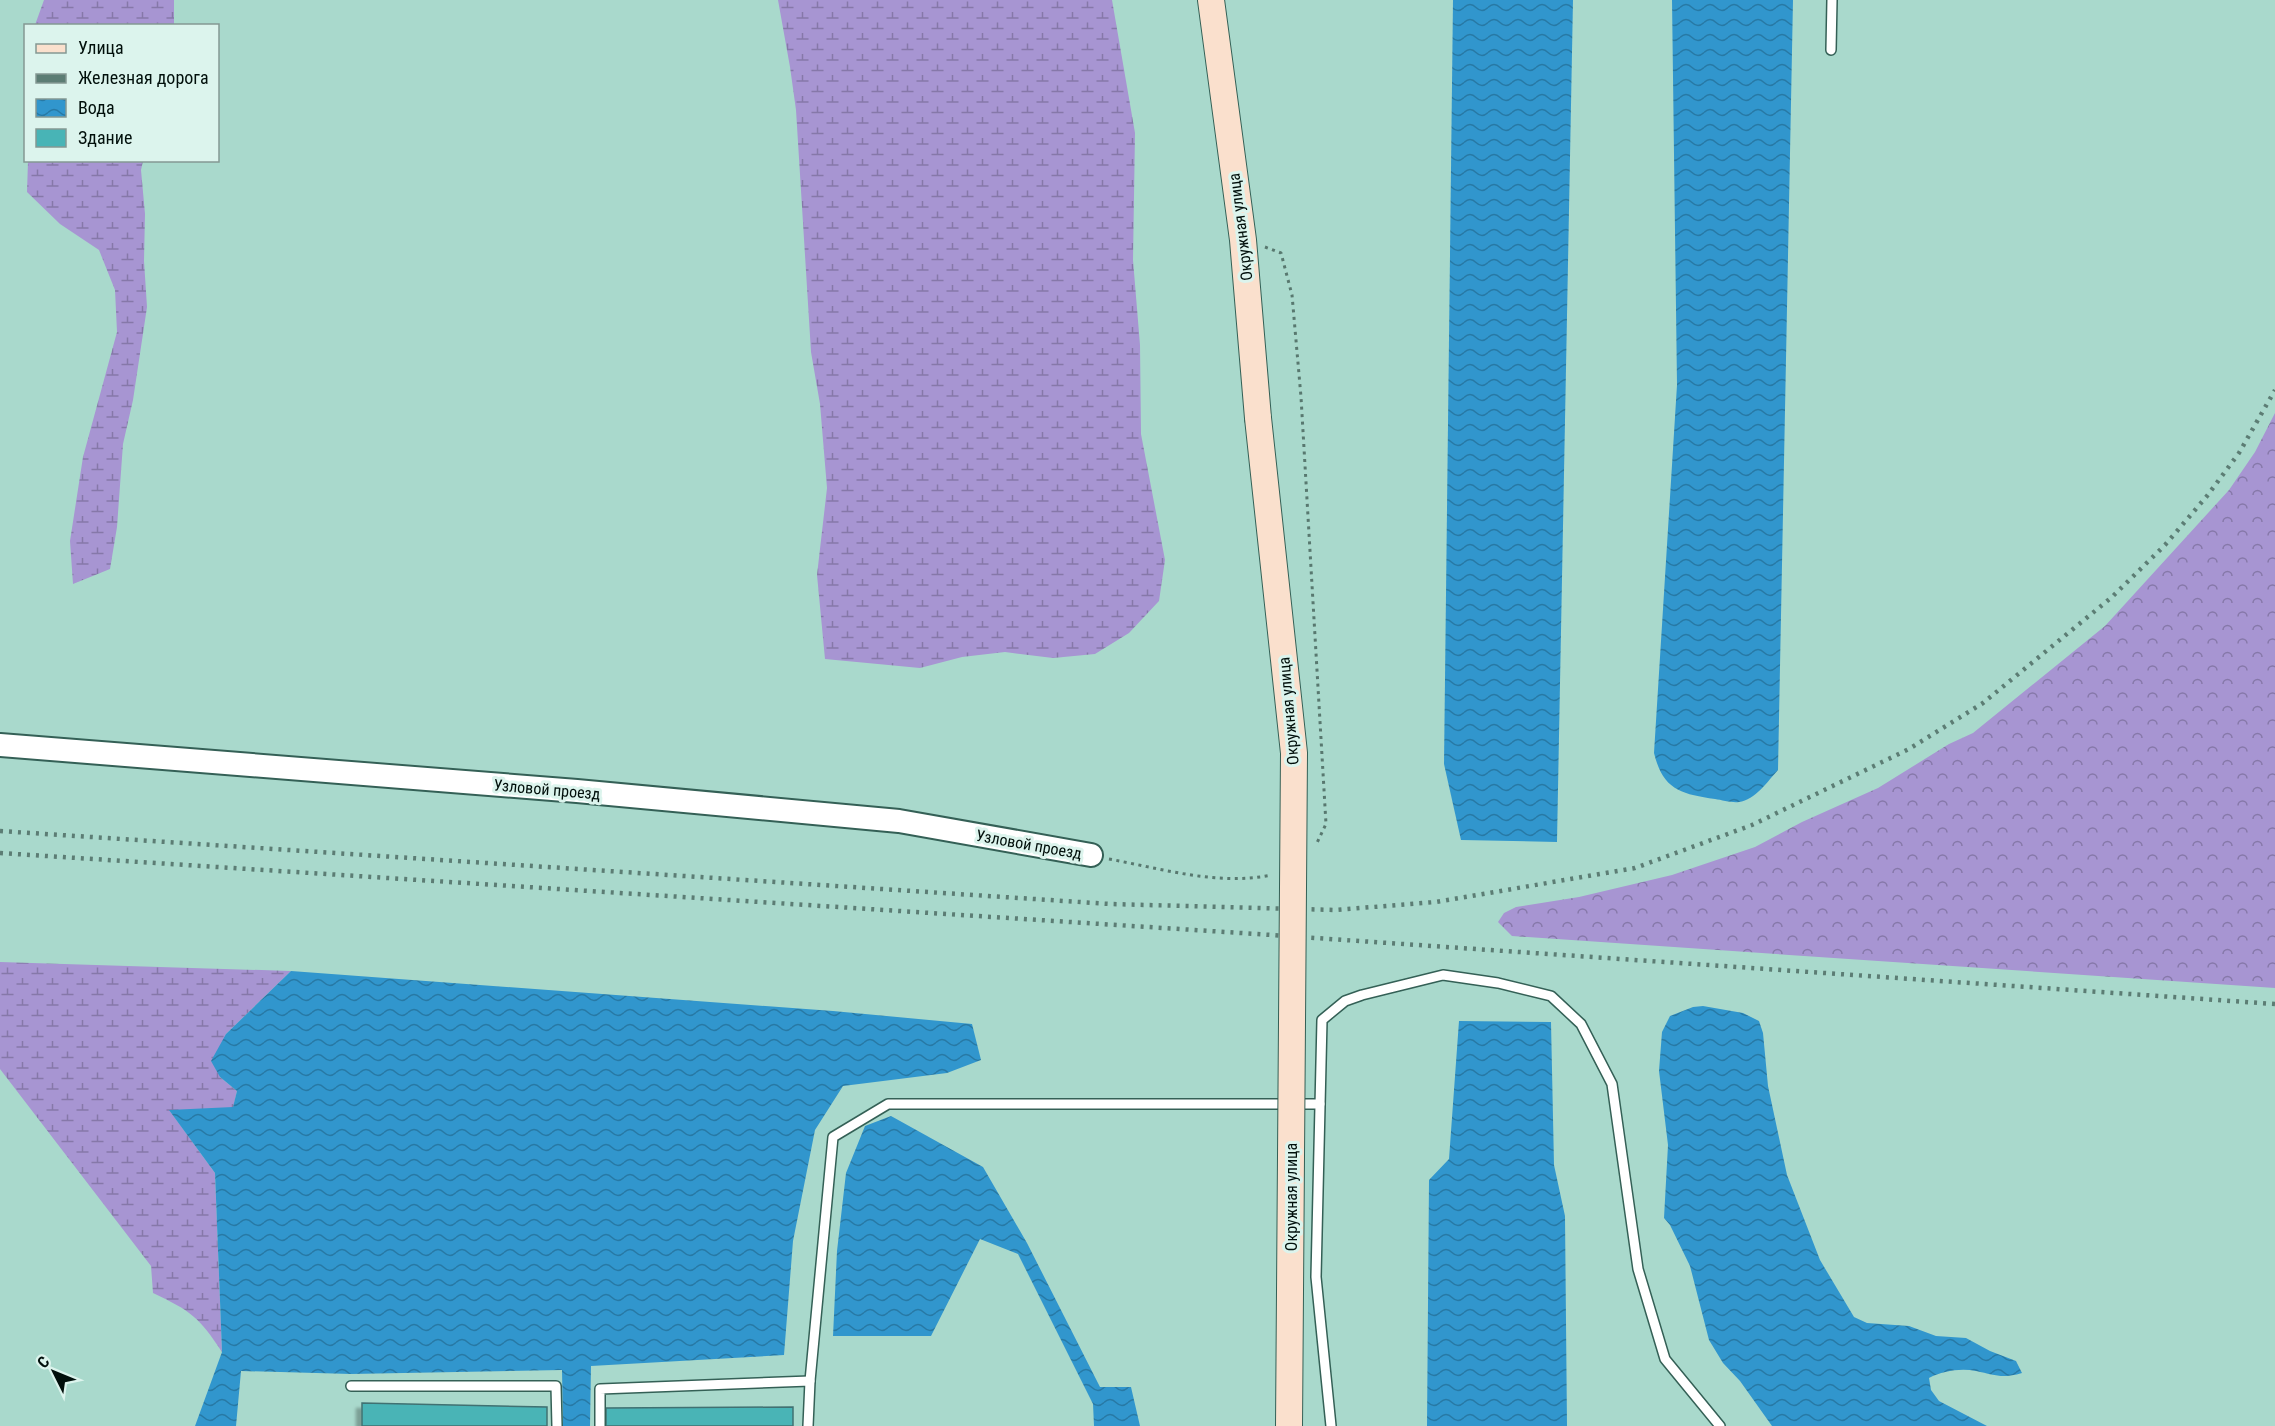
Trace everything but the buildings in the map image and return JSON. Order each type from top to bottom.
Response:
[{"type":"main road","name":"Окружная улица","points":[[1211,0],[1243,240],[1258,418],[1294,753],[1289,1426]]},
{"type":"street","name":"Узловой проезд","points":[[0,745],[566,790],[899,821],[1091,855]]},
{"type":"lane","points":[[1831,50],[1832,0]]},
{"type":"lane","points":[[1331,1426],[1316,1277],[1322,1020],[1346,1001],[1362,995],[1443,975],[1498,983],[1551,996],[1581,1024],[1612,1084],[1638,1269],[1665,1359],[1720,1426]]},
{"type":"lane","points":[[808,1426],[833,1137],[888,1104],[1320,1104]]},
{"type":"lane","points":[[600,1426],[600,1389],[810,1382]]},
{"type":"lane","points":[[351,1386],[556,1386],[556,1426]]},
{"type":"green space","points":[[44,0],[174,0],[174,24],[35,24]]},
{"type":"green space","points":[[778,0],[1112,0],[1135,133],[1133,260],[1140,345],[1141,434],[1165,560],[1159,601],[1129,633],[1095,654],[1053,658],[1005,652],[962,657],[920,668],[825,659],[817,575],[827,488],[820,404],[811,352],[796,110]]},
{"type":"green space","points":[[28,162],[143,162],[141,170],[145,214],[144,261],[147,307],[133,400],[123,444],[117,527],[110,569],[73,584],[70,541],[83,457],[117,332],[115,290],[99,250],[60,224],[27,192]]},
{"type":"green space","points":[[2275,413],[2275,988],[1512,936],[1498,922],[1504,913],[1516,907],[1579,897],[1672,875],[1755,847],[1802,822],[1878,788],[1949,744],[1973,733],[2105,626],[2229,490],[2255,452]]},
{"type":"green space","points":[[0,962],[291,971],[226,1034],[220,1077],[237,1091],[233,1108],[170,1111],[215,1173],[222,1352],[193,1316],[153,1293],[151,1266],[0,1069]]},
{"type":"water","points":[[1453,0],[1573,0],[1557,842],[1461,840],[1444,764]]},
{"type":"water","points":[[1672,0],[1793,0],[1778,770],[1756,794],[1739,802],[1692,795],[1675,788],[1663,775],[1654,753],[1677,385]]},
{"type":"water","points":[[291,971],[833,1011],[972,1024],[981,1060],[947,1073],[843,1086],[815,1130],[793,1241],[784,1355],[591,1366],[590,1426],[563,1426],[562,1370],[351,1374],[241,1371],[236,1426],[195,1426],[222,1352],[215,1173],[169,1110],[233,1107],[237,1091],[220,1077],[211,1061],[226,1034]]},
{"type":"water","points":[[1703,1006],[1743,1013],[1759,1021],[1763,1033],[1768,1086],[1787,1175],[1820,1260],[1854,1317],[1867,1323],[1909,1326],[1936,1336],[1966,1338],[2016,1361],[2022,1373],[2015,1375],[2004,1376],[1958,1370],[1929,1378],[1931,1390],[1939,1401],[1987,1426],[1772,1426],[1740,1381],[1723,1363],[1709,1340],[1690,1266],[1670,1225],[1664,1218],[1668,1145],[1659,1071],[1662,1032],[1670,1016],[1693,1007]]},
{"type":"water","points":[[1459,1021],[1551,1022],[1554,1165],[1565,1216],[1567,1426],[1427,1426],[1429,1180],[1449,1159]]},
{"type":"water","points":[[891,1116],[983,1167],[1027,1243],[1100,1387],[1131,1387],[1140,1426],[1094,1426],[1093,1404],[1018,1254],[980,1239],[931,1336],[833,1336],[837,1251],[846,1173],[865,1126]]},
{"type":"railway","points":[[0,831],[1110,904],[1335,910],[1436,902],[1635,868],[1752,825],[1909,749],[1983,703],[2112,597],[2165,545],[2207,496],[2239,453],[2275,390]]},
{"type":"railway","points":[[0,853],[1272,935],[2275,1004]]}]
